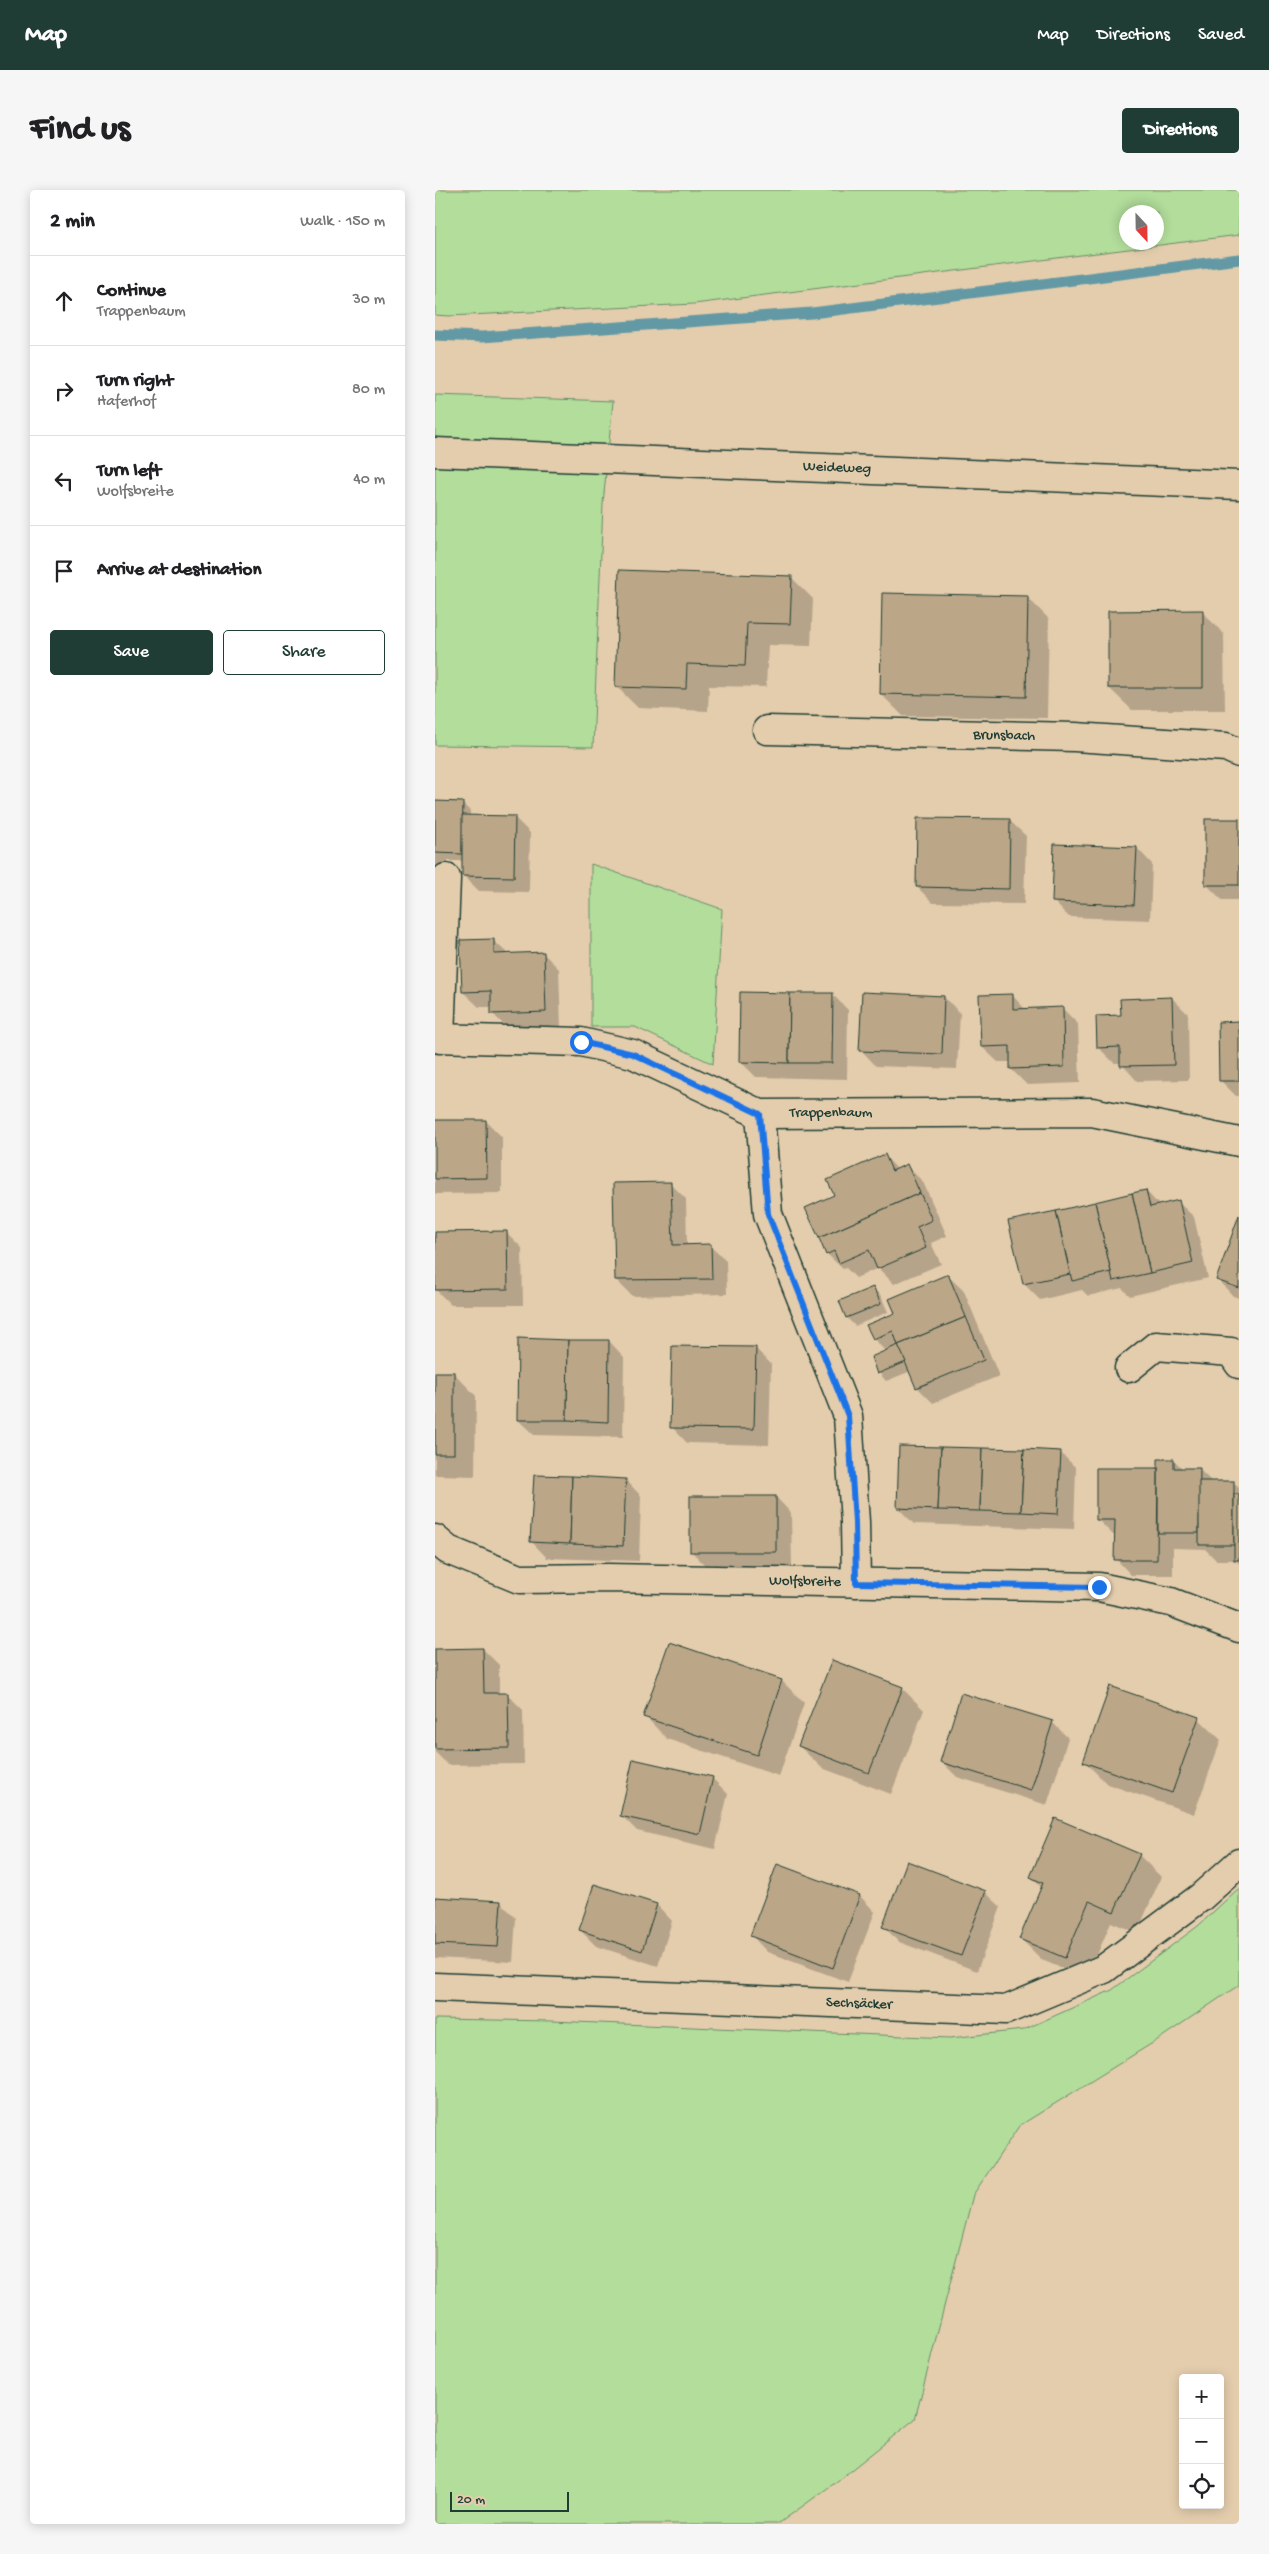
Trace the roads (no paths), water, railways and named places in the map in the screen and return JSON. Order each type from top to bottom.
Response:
[{"type":"street","name":"Weideweg","points":[[435,452],[1239,485]]},
{"type":"street","name":"Brunsbach","points":[[767,730],[1075,737],[1226,747],[1239,753]]},
{"type":"street","points":[[437,1038],[446,878]]},
{"type":"street","name":"Trappenbaum","points":[[437,1038],[581,1042],[633,1054],[760,1114],[1092,1112],[1239,1142]]},
{"type":"street","points":[[760,1114],[768,1214],[848,1416],[855,1522],[856,1583]]},
{"type":"street","points":[[1129,1368],[1156,1346],[1231,1352],[1239,1364]]},
{"type":"street","name":"Wolfsbreite","points":[[435,1539],[448,1550],[519,1579],[608,1578],[1099,1587],[1171,1602],[1239,1628]]},
{"type":"street","name":"Sechsäcker","points":[[435,1987],[1006,2010],[1104,1969],[1201,1897],[1239,1863]]},
{"type":"waterway","points":[[435,335],[482,337],[812,313],[1239,259]]}]
